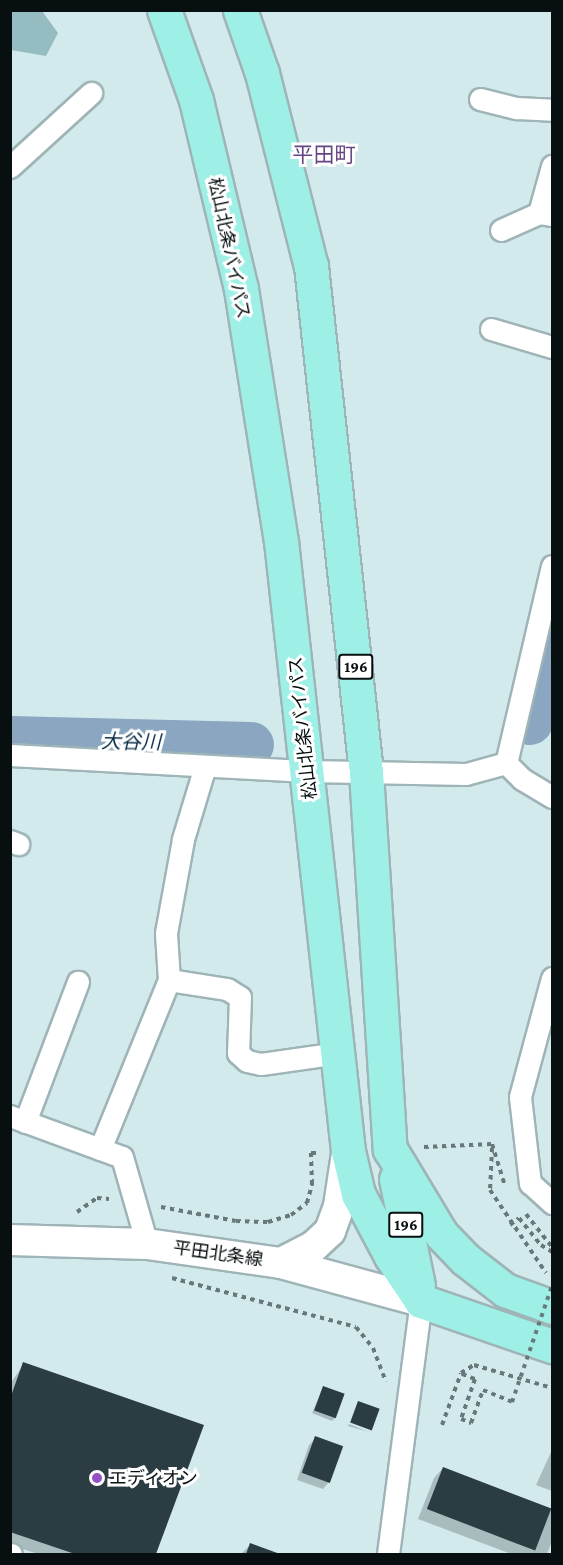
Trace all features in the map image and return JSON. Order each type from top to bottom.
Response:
[{"type":"highway","name":"松山北条バイパス","points":[[164,10],[196,100],[241,289],[281,541],[348,1151],[358,1194],[373,1226],[421,1301]]},
{"type":"highway","name":"196","points":[[240,10],[262,73],[311,266],[366,772],[390,1149],[421,1301],[505,1290]]},
{"type":"highway","name":"196","points":[[390,1149],[441,1234],[465,1259],[505,1290],[552,1307]]},
{"type":"highway","points":[[421,1301],[552,1346]]},
{"type":"main road","points":[[281,1263],[313,1247],[330,1231],[339,1206],[348,1151]]},
{"type":"main road","name":"平田北条線","points":[[10,1239],[147,1244],[281,1263],[421,1301]]},
{"type":"street","points":[[10,167],[91,93]]},
{"type":"street","points":[[480,99],[517,108],[552,110]]},
{"type":"street","points":[[501,230],[546,214],[552,166]]},
{"type":"street","points":[[491,330],[552,347]]},
{"type":"street","points":[[506,764],[552,566]]},
{"type":"street","points":[[10,755],[308,771],[466,774],[506,764]]},
{"type":"street","points":[[506,764],[522,779],[552,797]]},
{"type":"street","points":[[99,1149],[169,980],[166,933],[183,839],[205,766]]},
{"type":"street","points":[[552,978],[520,1097],[530,1183],[552,1203]]},
{"type":"street","points":[[169,980],[227,989],[240,997],[237,1044],[238,1053],[247,1061],[261,1064],[338,1053]]},
{"type":"street","points":[[78,982],[18,1119],[122,1157],[147,1244]]},
{"type":"street","points":[[388,1554],[421,1301]]},
{"type":"path","points":[[390,1149],[492,1144]]},
{"type":"path","points":[[492,1144],[506,1189]]},
{"type":"path","points":[[492,1144],[490,1190],[510,1225],[552,1281]]},
{"type":"path","points":[[71,1212],[81,1211],[97,1198],[135,1202],[236,1221],[268,1222],[291,1215],[307,1203],[312,1184],[311,1154],[348,1151]]},
{"type":"path","points":[[519,1206],[552,1249]]},
{"type":"path","points":[[510,1225],[519,1218],[541,1245],[552,1249]]},
{"type":"path","points":[[165,1276],[356,1327],[373,1348],[388,1387]]},
{"type":"path","points":[[461,1374],[475,1379],[461,1419],[471,1423],[483,1390],[512,1402],[552,1286]]},
{"type":"path","points":[[442,1425],[461,1374],[474,1365],[486,1366],[552,1388]]},
{"type":"shaded area","points":[[10,11],[42,11],[58,33],[46,56],[11,50]]},
{"type":"building","name":"エディオン","points":[[23,1362],[204,1425],[156,1554],[75,1554],[10,1532],[10,1399]]},
{"type":"building","points":[[323,1386],[345,1394],[336,1418],[314,1410]]},
{"type":"building","points":[[358,1401],[380,1409],[372,1430],[350,1423]]},
{"type":"building","points":[[315,1436],[343,1446],[330,1483],[302,1473]]},
{"type":"building","points":[[443,1467],[551,1509],[535,1551],[427,1509]]},
{"type":"building","points":[[250,1543],[280,1554],[246,1554]]},
{"type":"waterway","name":"大谷川","points":[[530,722],[552,619]]},
{"type":"waterway","name":"大谷川","points":[[10,739],[251,745]]},
{"type":"place","name":"エディオン","points":[[97,1478]]},
{"type":"district","name":"平田町","points":[[324,155]]}]
